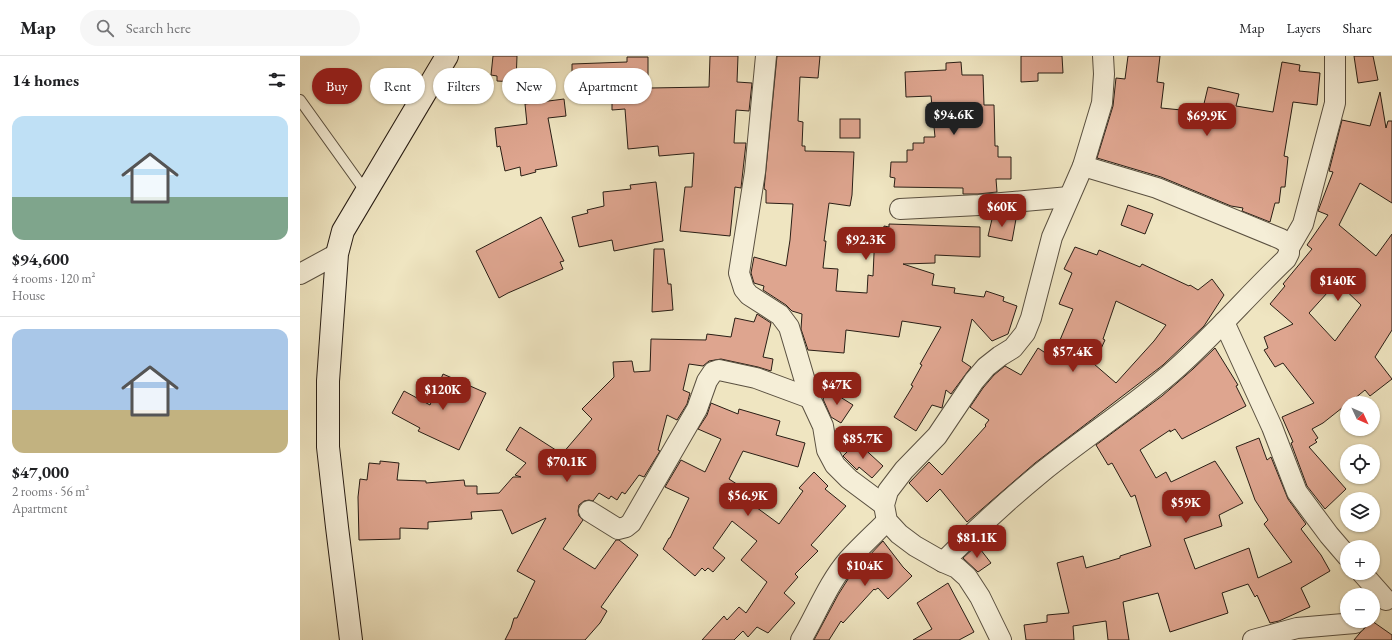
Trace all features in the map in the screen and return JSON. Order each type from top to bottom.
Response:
[{"type":"street","points":[[351,640],[328,447],[328,381],[337,254],[344,231],[447,56]]},
{"type":"street","points":[[766,56],[755,172],[739,273],[744,289],[749,295],[780,315],[789,327],[810,398],[822,426],[827,450],[835,465],[886,513],[899,534],[915,546],[957,568],[967,577],[980,597],[1001,640]]},
{"type":"street","points":[[801,640],[822,599],[847,561],[886,513],[888,491],[904,470],[937,436],[974,381],[1000,356],[1013,348],[1025,332],[1031,318],[1052,237],[1083,166],[1102,103],[1104,74],[1103,56]]},
{"type":"street","points":[[943,562],[982,523],[1042,472],[1171,373],[1286,259],[1289,253],[1289,248],[1303,224],[1334,103],[1335,56]]},
{"type":"street","points":[[1083,166],[1157,188],[1178,196],[1281,239],[1287,243],[1289,248]]},
{"type":"street","points":[[900,209],[979,205],[1069,197]]},
{"type":"street","points":[[300,274],[337,254]]},
{"type":"street","points":[[1224,322],[1272,427],[1297,492],[1340,548]]},
{"type":"street","points":[[589,511],[618,530],[626,527],[630,523],[697,409],[707,381],[713,372],[719,370],[756,378],[810,398]]},
{"type":"street","points":[[1367,580],[1384,602]]},
{"type":"street","points":[[1253,640],[1297,628],[1340,624]]},
{"type":"street","points":[[1336,640],[1349,628]]},
{"type":"lane","points":[[300,100],[366,192]]},
{"type":"building","points":[[493,56],[517,56],[517,68],[502,68],[502,81],[497,81],[497,76],[494,76],[494,68],[492,68]]},
{"type":"building","points":[[710,56],[738,56],[737,82],[752,83],[749,111],[736,110],[734,143],[746,143],[741,188],[735,187],[730,236],[680,231],[685,187],[692,187],[694,153],[659,156],[658,146],[628,149],[625,109],[612,110],[612,104],[652,104],[652,88],[709,87]]},
{"type":"building","points":[[777,56],[820,56],[818,78],[800,77],[798,121],[803,122],[802,146],[805,146],[805,151],[854,152],[850,206],[829,203],[824,241],[826,241],[823,268],[838,269],[836,291],[867,293],[868,275],[873,276],[875,232],[883,233],[884,226],[889,227],[889,224],[980,227],[980,257],[935,255],[935,263],[903,264],[934,274],[932,285],[955,288],[954,293],[984,297],[986,291],[1004,297],[1003,301],[1017,306],[1008,334],[992,341],[972,319],[962,361],[971,367],[951,394],[946,390],[942,408],[932,405],[916,431],[894,417],[913,386],[911,385],[922,365],[920,364],[941,327],[902,321],[899,337],[846,330],[844,353],[808,350],[801,329],[802,314],[792,311],[786,305],[763,290],[764,286],[754,283],[751,273],[754,257],[786,266],[790,240],[793,204],[766,203],[766,190],[764,189]]},
{"type":"building","points":[[1021,56],[1062,56],[1063,73],[1038,73],[1038,81],[1021,82]]},
{"type":"building","points":[[1128,56],[1160,56],[1157,82],[1164,83],[1161,108],[1202,112],[1208,87],[1239,94],[1236,106],[1273,112],[1282,62],[1300,65],[1299,71],[1320,73],[1317,105],[1293,102],[1284,156],[1288,157],[1285,187],[1281,187],[1279,203],[1275,203],[1270,222],[1242,211],[1243,208],[1231,206],[1161,177],[1097,158],[1113,106],[1116,78],[1125,79]]},
{"type":"building","points":[[1354,56],[1373,56],[1378,80],[1358,83]]},
{"type":"building","points":[[627,57],[648,57],[648,68],[572,68],[572,64],[627,62]]},
{"type":"building","points":[[961,62],[962,75],[983,75],[984,105],[994,105],[995,146],[998,146],[998,157],[1011,157],[1011,179],[996,179],[997,192],[978,194],[963,194],[963,188],[894,187],[895,178],[890,177],[891,162],[907,162],[907,150],[913,150],[913,143],[924,143],[924,137],[935,137],[931,96],[906,97],[905,72],[946,70],[946,63]]},
{"type":"building","points":[[1380,92],[1386,128],[1388,121],[1392,121],[1392,203],[1360,183],[1339,225],[1376,256],[1392,234],[1392,330],[1375,357],[1392,379],[1370,396],[1365,390],[1358,396],[1340,396],[1340,410],[1323,423],[1312,429],[1318,438],[1315,440],[1317,442],[1309,447],[1346,489],[1343,492],[1340,492],[1340,495],[1325,509],[1307,486],[1291,443],[1293,442],[1282,417],[1314,403],[1283,363],[1275,367],[1264,350],[1268,348],[1264,337],[1293,324],[1270,304],[1285,286],[1283,284],[1312,249],[1307,245],[1328,215],[1318,211],[1333,172],[1329,171],[1342,120],[1370,126]],"holes":[[[1337,282],[1361,305],[1335,341],[1309,313]]]},
{"type":"building","points":[[564,99],[566,116],[548,118],[557,166],[535,170],[536,172],[521,176],[520,167],[505,171],[500,146],[497,147],[495,128],[527,124],[525,104],[556,104],[556,100]]},
{"type":"building","points":[[840,119],[860,119],[860,138],[840,138]]},
{"type":"building","points":[[656,182],[663,241],[614,251],[612,240],[579,247],[572,217],[588,213],[587,210],[604,206],[603,192],[631,189],[630,185]]},
{"type":"building","points":[[1128,205],[1153,214],[1145,234],[1121,225]]},
{"type":"building","points":[[993,215],[1016,219],[1012,241],[988,236]]},
{"type":"building","points":[[541,217],[564,261],[560,262],[563,269],[499,298],[476,251]]},
{"type":"building","points":[[1075,247],[1097,255],[1099,250],[1140,267],[1142,264],[1198,290],[1212,279],[1224,295],[1204,326],[1163,365],[1035,463],[967,522],[940,489],[927,502],[909,483],[929,462],[942,475],[986,426],[985,425],[989,420],[970,407],[994,375],[1005,366],[1021,375],[1038,348],[1050,356],[1060,340],[1073,309],[1059,304],[1072,273],[1064,269]],"holes":[[[1116,301],[1166,325],[1154,341],[1116,383],[1094,364],[1105,340],[1103,339]]]},
{"type":"building","points":[[654,249],[664,249],[668,284],[671,284],[673,310],[652,312]]},
{"type":"building","points":[[757,314],[771,323],[763,357],[773,359],[771,371],[721,359],[709,361],[703,366],[689,364],[683,390],[690,393],[687,404],[677,420],[667,415],[658,450],[660,451],[644,477],[639,475],[625,494],[622,492],[617,500],[611,496],[609,499],[599,493],[593,501],[584,501],[579,505],[579,516],[583,520],[563,549],[595,569],[616,540],[619,540],[638,555],[601,607],[607,611],[600,623],[585,640],[505,640],[514,618],[517,618],[535,581],[517,571],[546,518],[512,534],[502,510],[471,512],[472,519],[428,522],[428,529],[400,528],[400,539],[359,540],[358,497],[360,479],[367,480],[369,463],[380,464],[380,461],[399,463],[397,480],[426,481],[426,483],[464,480],[465,486],[477,486],[477,494],[499,493],[513,477],[521,477],[515,475],[526,463],[506,450],[520,427],[562,454],[592,419],[582,409],[614,377],[613,362],[632,361],[634,372],[650,371],[651,339],[706,340],[707,334],[731,337],[735,318],[754,322]]},
{"type":"building","points":[[1215,348],[1238,385],[1236,386],[1246,406],[1182,439],[1175,429],[1170,432],[1170,430],[1140,450],[1156,478],[1166,472],[1171,482],[1215,461],[1243,503],[1219,515],[1222,526],[1184,539],[1195,569],[1249,548],[1258,578],[1292,562],[1264,524],[1268,520],[1255,500],[1236,447],[1259,438],[1267,460],[1271,457],[1288,499],[1306,524],[1301,529],[1321,555],[1330,571],[1301,588],[1310,607],[1279,621],[1270,623],[1257,595],[1255,597],[1248,584],[1222,593],[1228,613],[1170,632],[1158,593],[1123,602],[1129,640],[1108,640],[1106,621],[1073,626],[1074,640],[1026,640],[1024,625],[1047,622],[1047,615],[1069,613],[1057,563],[1083,556],[1086,568],[1120,558],[1120,556],[1151,546],[1135,495],[1131,497],[1112,463],[1108,465],[1096,445],[1162,396]]},
{"type":"building","points":[[443,374],[486,393],[459,450],[418,431],[420,428],[392,413],[404,391],[430,405]]},
{"type":"building","points":[[829,390],[853,405],[841,423],[831,417],[823,399]]},
{"type":"building","points":[[711,403],[738,414],[739,409],[780,421],[776,435],[805,443],[798,467],[743,451],[729,479],[749,492],[745,499],[779,524],[803,491],[799,488],[814,472],[828,486],[825,489],[846,506],[811,545],[818,551],[795,574],[798,577],[784,593],[795,603],[768,633],[757,627],[748,637],[743,631],[734,640],[702,640],[724,616],[727,620],[739,607],[746,613],[767,582],[741,560],[757,541],[732,521],[713,548],[725,558],[713,572],[708,568],[705,571],[702,568],[695,576],[663,549],[670,538],[689,498],[665,487],[681,460],[705,472],[721,439],[698,429],[707,415]]},
{"type":"building","points":[[857,442],[883,466],[872,478],[859,467],[857,470],[843,456]]},
{"type":"building","points":[[883,541],[912,576],[888,599],[878,588],[875,590],[874,589],[843,623],[841,621],[829,640],[814,640],[850,576]]},
{"type":"building","points":[[977,545],[991,563],[978,572],[963,558]]},
{"type":"building","points":[[948,583],[974,632],[959,640],[913,640],[932,629],[917,603]]},
{"type":"building","points":[[1380,627],[1392,635],[1392,640],[1354,640],[1365,628],[1380,628]]}]
